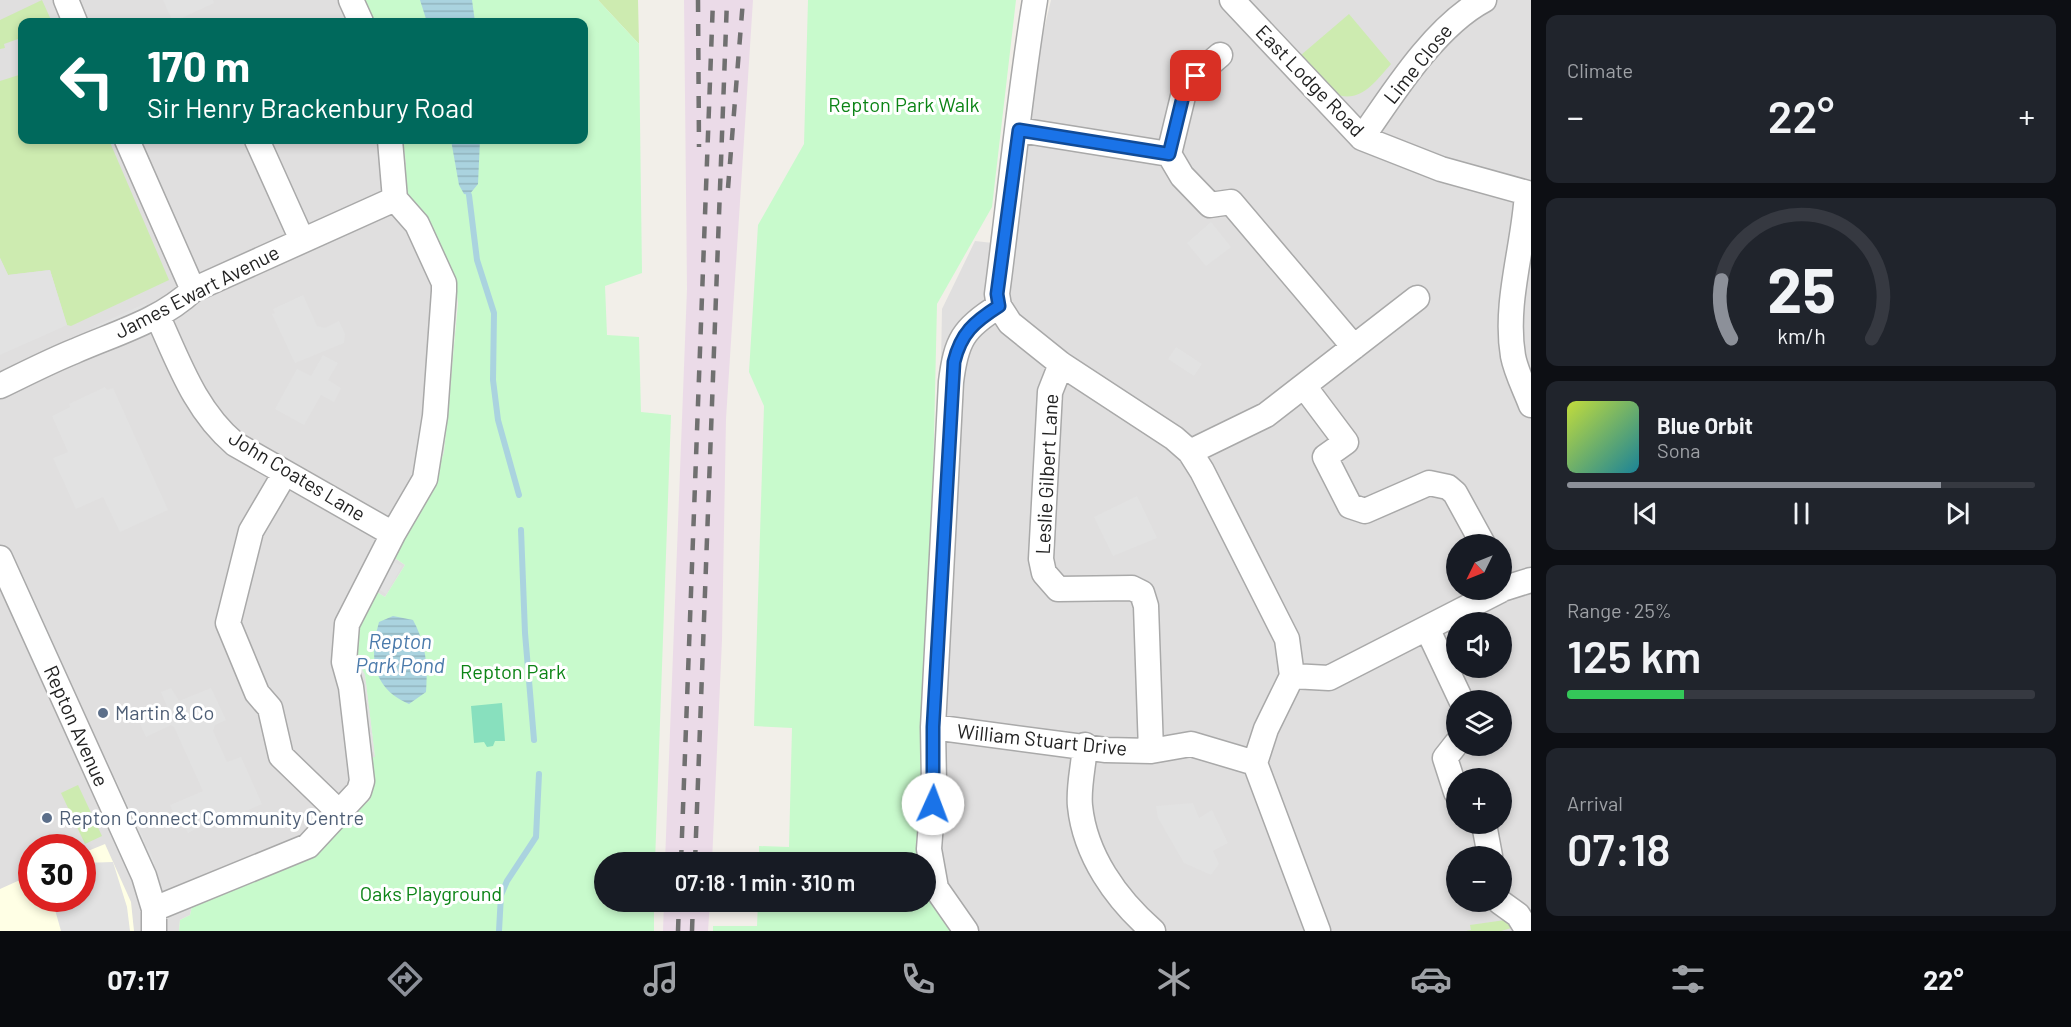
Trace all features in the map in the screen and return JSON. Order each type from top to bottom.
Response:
[{"type":"street","points":[[66,0],[73,18]]},
{"type":"street","points":[[351,0],[359,18]]},
{"type":"street","points":[[1035,0],[1021,86],[1019,130],[997,294],[999,306],[1010,323],[1061,364],[1165,431],[1190,452],[1287,639],[1292,676],[1266,729],[1255,764],[1317,931]]},
{"type":"street","name":"East Lodge Road","points":[[1232,0],[1362,138],[1441,169],[1529,194]]},
{"type":"street","name":"Lime Close","points":[[1362,138],[1403,78],[1461,13],[1484,0]]},
{"type":"street","points":[[1220,55],[1186,84],[1169,154],[1182,176],[1210,206],[1231,202],[1354,347]]},
{"type":"street","points":[[1019,130],[1169,154]]},
{"type":"street","points":[[129,144],[193,290]]},
{"type":"street","points":[[259,144],[302,240]]},
{"type":"street","points":[[154,920],[308,846],[359,791],[362,781],[351,687],[344,662],[347,624],[393,534],[425,479],[430,459],[444,291],[444,283],[417,224],[395,199],[390,144]]},
{"type":"street","points":[[1529,194],[1513,295],[1511,333],[1514,358],[1531,405]]},
{"type":"street","name":"James Ewart Avenue","points":[[0,386],[72,352],[158,317],[172,309],[193,290],[395,199]]},
{"type":"street","points":[[1190,452],[1266,415],[1417,298]]},
{"type":"street","points":[[966,931],[936,888],[929,849],[934,784],[933,727],[954,362],[965,332],[975,321],[999,306]]},
{"type":"street","name":"John Coates Lane","points":[[158,317],[191,390],[208,417],[235,444],[393,534]]},
{"type":"street","name":"Leslie Gilbert Lane","points":[[1061,364],[1050,392],[1041,559],[1044,573],[1058,589],[1132,588],[1142,594],[1146,606],[1151,751]]},
{"type":"street","points":[[1304,386],[1346,442],[1325,458],[1350,506],[1365,511],[1428,483],[1448,487],[1455,493],[1478,534]]},
{"type":"street","points":[[285,472],[251,531],[228,623],[257,693],[270,708],[281,756],[340,813]]},
{"type":"street","name":"Repton Avenue","points":[[3,571],[142,870],[154,920]]},
{"type":"street","points":[[1512,584],[1531,580]]},
{"type":"street","points":[[1292,676],[1329,678],[1477,600]]},
{"type":"street","points":[[1427,628],[1456,690]]},
{"type":"street","name":"William Stuart Drive","points":[[933,727],[1106,750],[1151,751],[1191,744],[1255,764]]},
{"type":"street","points":[[1085,746],[1080,804],[1088,839],[1098,864],[1118,896],[1153,931]]},
{"type":"shaded area","points":[[0,0],[364,0],[372,18],[18,18],[18,144],[403,144],[406,165],[458,296],[444,452],[435,479],[390,555],[405,565],[385,597],[372,589],[355,661],[365,675],[375,757],[371,797],[369,801],[192,906],[190,915],[180,920],[179,931],[0,931]]},
{"type":"shaded area","points":[[163,0],[213,0],[214,3],[182,18],[171,18]]},
{"type":"shaded area","points":[[684,0],[753,0],[726,419],[722,640],[712,852],[665,852],[687,289]]},
{"type":"shaded area","points":[[1051,0],[1531,0],[1531,931],[964,931],[936,872],[936,852],[932,852],[942,309],[975,241],[993,243]]},
{"type":"shaded area","points":[[1211,222],[1231,247],[1206,266],[1187,243]]},
{"type":"shaded area","points":[[0,258],[8,275],[50,270],[67,325],[0,355]]},
{"type":"shaded area","points":[[303,295],[317,326],[325,328],[339,321],[345,334],[344,343],[295,363],[272,314],[275,313],[273,309]]},
{"type":"shaded area","points":[[146,303],[148,309],[95,333],[93,327]]},
{"type":"shaded area","points":[[1176,347],[1202,364],[1194,376],[1168,359]]},
{"type":"shaded area","points":[[323,355],[338,363],[328,380],[341,388],[334,402],[321,395],[304,425],[275,409],[297,369],[311,376]]},
{"type":"shaded area","points":[[105,387],[107,390],[113,388],[168,510],[120,532],[103,497],[76,509],[53,458],[68,452],[52,416],[70,407],[69,404]]},
{"type":"shaded area","points":[[1137,496],[1157,538],[1113,556],[1094,517]]},
{"type":"shaded area","points":[[391,560],[402,566],[386,594],[375,587]]},
{"type":"shaded area","points":[[359,663],[365,675],[365,679],[362,680],[366,684],[368,703],[365,704],[369,708],[371,727],[368,728],[372,733],[374,752],[368,753],[353,667]]},
{"type":"shaded area","points":[[171,688],[179,701],[211,688],[226,720],[215,725],[213,731],[227,762],[241,757],[262,804],[214,825],[211,821],[188,833],[185,827],[181,829],[170,805],[203,791],[174,727],[171,725],[146,737],[140,724],[169,711],[161,692]]},
{"type":"shaded area","points":[[107,759],[113,773],[109,775],[112,781],[116,779],[124,797],[120,799],[123,804],[127,803],[135,821],[131,822],[133,828],[138,826],[145,842],[141,844],[143,849],[148,847],[155,864],[148,867],[101,762]]},
{"type":"shaded area","points":[[1193,803],[1199,818],[1212,810],[1228,843],[1213,851],[1219,864],[1211,875],[1184,863],[1158,818],[1156,806]]},
{"type":"shaded area","points":[[105,844],[131,902],[134,931],[0,931],[0,889],[18,881],[18,912],[96,912],[96,848]]},
{"type":"shaded area","points":[[113,862],[127,907],[130,931],[61,931],[56,912],[96,912],[96,863]]},
{"type":"shaded area","points":[[664,912],[709,912],[708,931],[663,931]]},
{"type":"green space","points":[[42,0],[50,18],[18,18],[18,39],[4,44],[5,48],[0,49],[0,20]]},
{"type":"green space","name":"Repton Park","points":[[364,0],[598,0],[639,44],[642,273],[605,286],[607,335],[639,337],[641,412],[671,415],[655,852],[594,852],[594,912],[654,912],[654,931],[179,931],[180,920],[190,915],[192,906],[369,801],[371,797],[368,758],[375,757],[365,675],[355,661],[350,646],[372,589],[385,597],[405,565],[389,554],[435,479],[444,452],[458,303],[456,287],[407,201],[399,166],[406,165],[403,144],[588,144],[588,18],[372,18]]},
{"type":"green space","points":[[598,0],[638,0],[639,44]]},
{"type":"green space","name":"Repton Park Walk","points":[[808,0],[1016,0],[992,207],[937,304],[925,835],[930,852],[759,852],[759,846],[789,847],[792,728],[754,726],[764,406],[749,372],[758,225],[804,144]]},
{"type":"green space","points":[[1249,0],[1301,55],[1349,14],[1391,64],[1372,85],[1358,94],[1342,96],[1332,93],[1251,6]]},
{"type":"green space","points":[[18,75],[18,144],[111,144],[169,280],[71,326],[67,325],[50,270],[8,275],[0,258],[0,81]]},
{"type":"green space","points":[[502,703],[505,741],[495,741],[493,746],[487,747],[484,742],[474,743],[471,706]]},
{"type":"green space","points":[[78,785],[102,836],[96,839],[96,834],[80,834],[61,793]]},
{"type":"green space","name":"Repton Park Walk","points":[[936,871],[954,931],[713,931],[713,926],[757,926],[758,912],[936,912]]},
{"type":"green space","points":[[1512,919],[1515,927],[1501,931],[1466,931],[1471,930],[1470,925]]},
{"type":"water","points":[[420,0],[472,0],[474,18],[426,18]]},
{"type":"water","points":[[452,144],[480,144],[478,184],[469,195],[464,194],[459,185]]},
{"type":"water","name":"Repton Park Pond","points":[[393,616],[413,620],[425,655],[426,692],[409,704],[387,690],[376,670],[374,660],[379,622]]},
{"type":"waterway","points":[[469,195],[477,260],[494,313],[493,380],[498,420],[519,495]]},
{"type":"waterway","points":[[521,530],[525,633],[534,740]]},
{"type":"waterway","points":[[499,931],[501,895],[507,881],[536,837],[539,774]]},
{"type":"railway","points":[[698,0],[699,147]]},
{"type":"railway","points":[[681,852],[713,0]]},
{"type":"railway","points":[[695,852],[727,0]]},
{"type":"railway","points":[[728,188],[743,0]]},
{"type":"railway","points":[[678,931],[679,912]]},
{"type":"railway","points":[[692,931],[693,912]]},
{"type":"place","name":"Martin & Co","points":[[103,713]]},
{"type":"place","name":"Repton Connect Community Centre","points":[[47,818]]},
{"type":"route","points":[[933,804],[933,727],[951,382],[959,343],[965,332],[975,321],[999,306],[997,294],[1019,130],[1169,154],[1186,84],[1196,76]]},
{"type":"park label","name":"Oaks Playground","points":[[431,894]]}]
